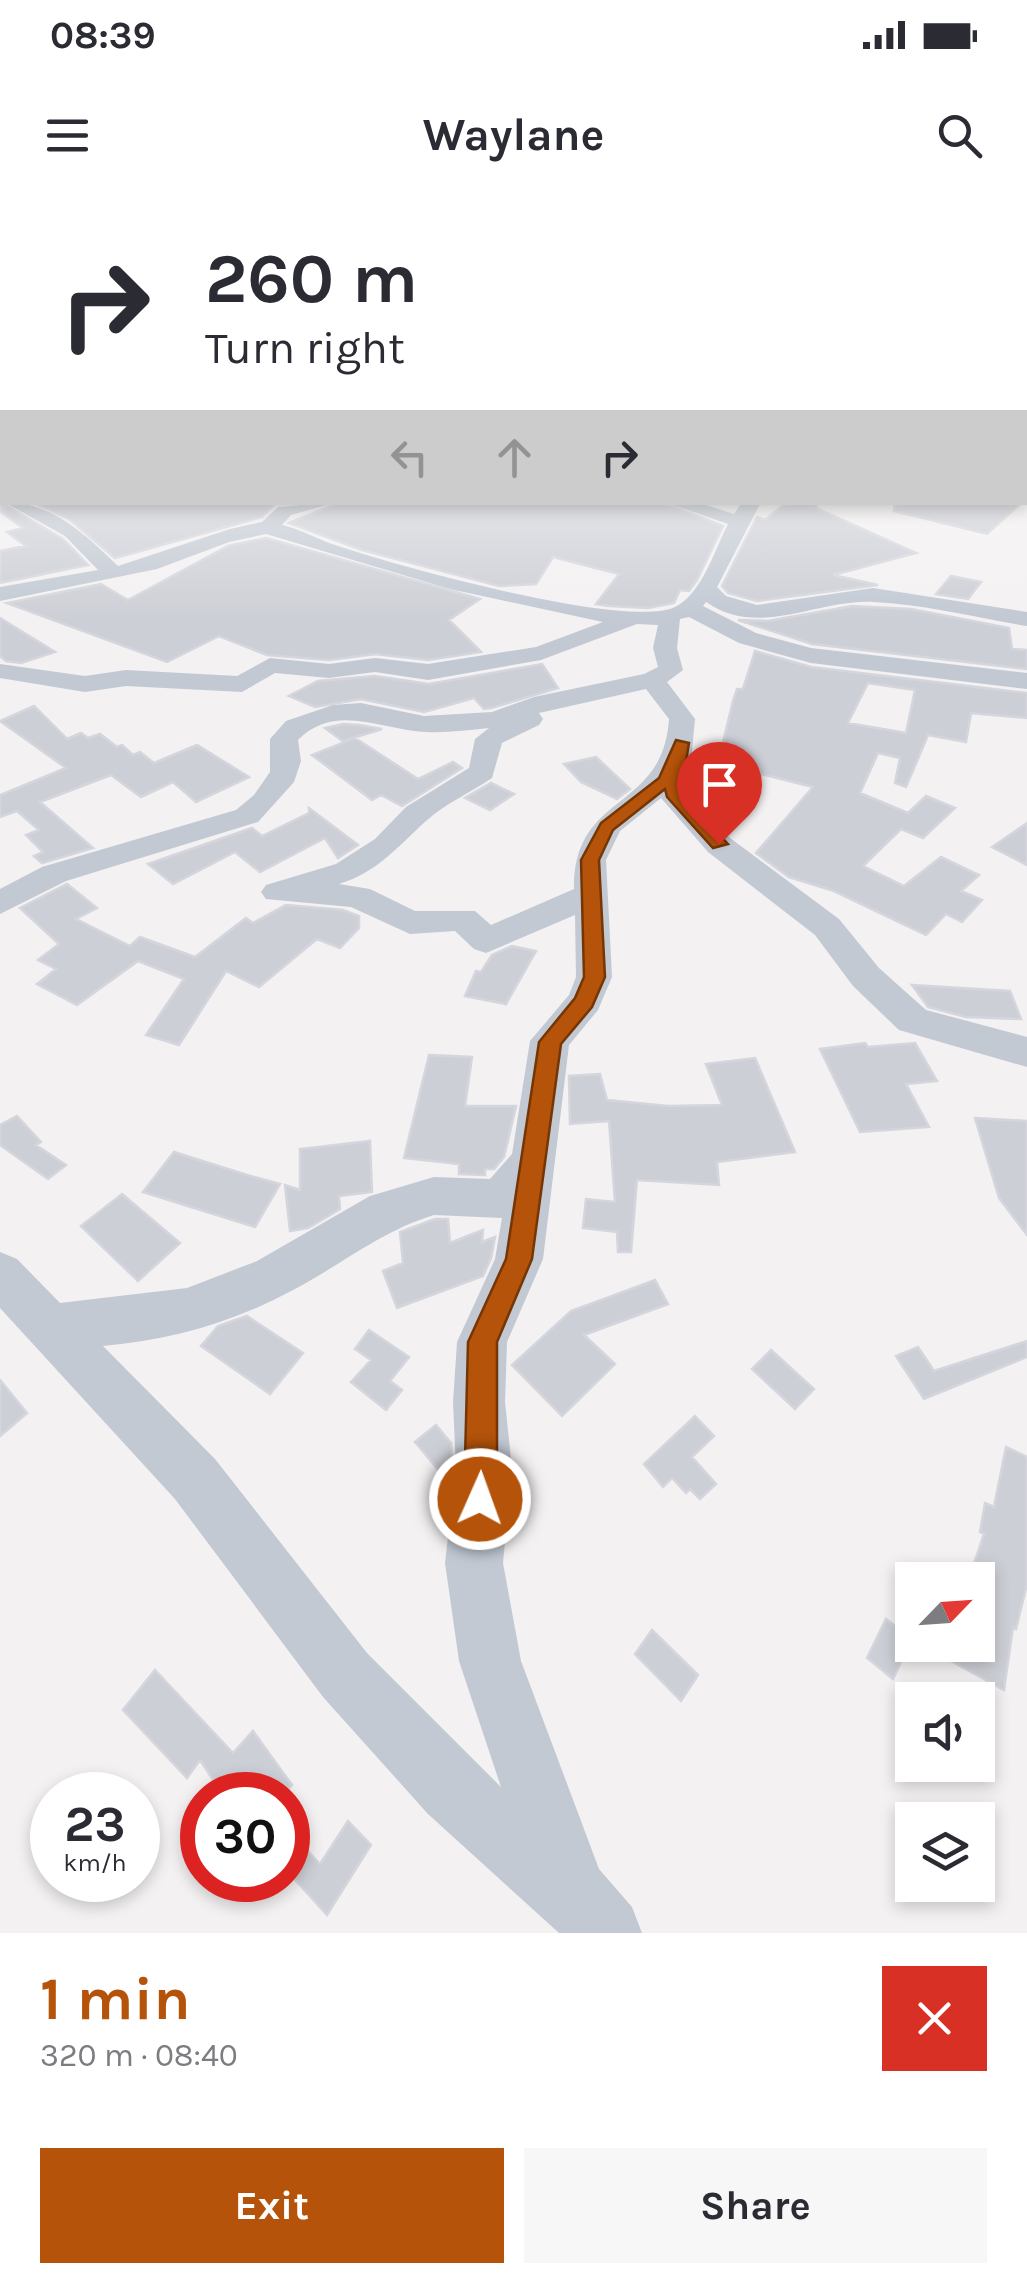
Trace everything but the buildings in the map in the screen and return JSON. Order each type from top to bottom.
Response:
[{"type":"street","points":[[19,505],[72,532],[112,572]]},
{"type":"street","points":[[268,527],[275,516],[285,511],[314,505]]},
{"type":"street","points":[[0,903],[54,874],[248,816],[270,796],[286,765],[290,752],[284,739],[296,728],[333,713],[362,711],[424,724],[495,720],[543,703],[652,680],[670,670],[665,648],[680,614],[707,580],[747,512],[696,505]]},
{"type":"street","points":[[0,594],[112,572],[268,527],[393,568],[630,620]]},
{"type":"street","points":[[707,580],[716,600],[747,613],[775,613],[847,595],[873,595],[1027,619]]},
{"type":"street","points":[[0,672],[85,684],[126,678],[242,684],[270,664],[329,671],[374,665],[428,672],[541,653],[630,620],[680,614],[774,646],[892,667],[1027,681]]},
{"type":"street","points":[[652,680],[682,718],[673,794],[719,844],[827,928],[866,977],[913,1020],[1027,1052]]},
{"type":"street","points":[[543,703],[538,716],[489,739],[482,772],[418,813],[386,846],[348,871],[278,892],[314,890],[358,897],[410,923],[463,918],[486,941],[592,894]]},
{"type":"street","points":[[595,1921],[490,1661],[474,1563],[484,1468],[478,1402],[482,1342],[519,1259],[550,1042],[585,1001],[594,977],[590,860],[607,826],[666,780],[682,743]]},
{"type":"street","points":[[52,1327],[161,1318],[189,1311],[274,1276],[386,1210],[434,1196],[501,1199],[534,1159]]},
{"type":"street","points":[[0,1274],[195,1479],[345,1675],[452,1790],[595,1921]]},
{"type":"route","points":[[480,1499],[484,1468],[478,1402],[482,1342],[519,1259],[550,1042],[585,1001],[594,977],[590,860],[597,840],[607,826],[666,780],[682,743],[673,794],[719,844]]}]
